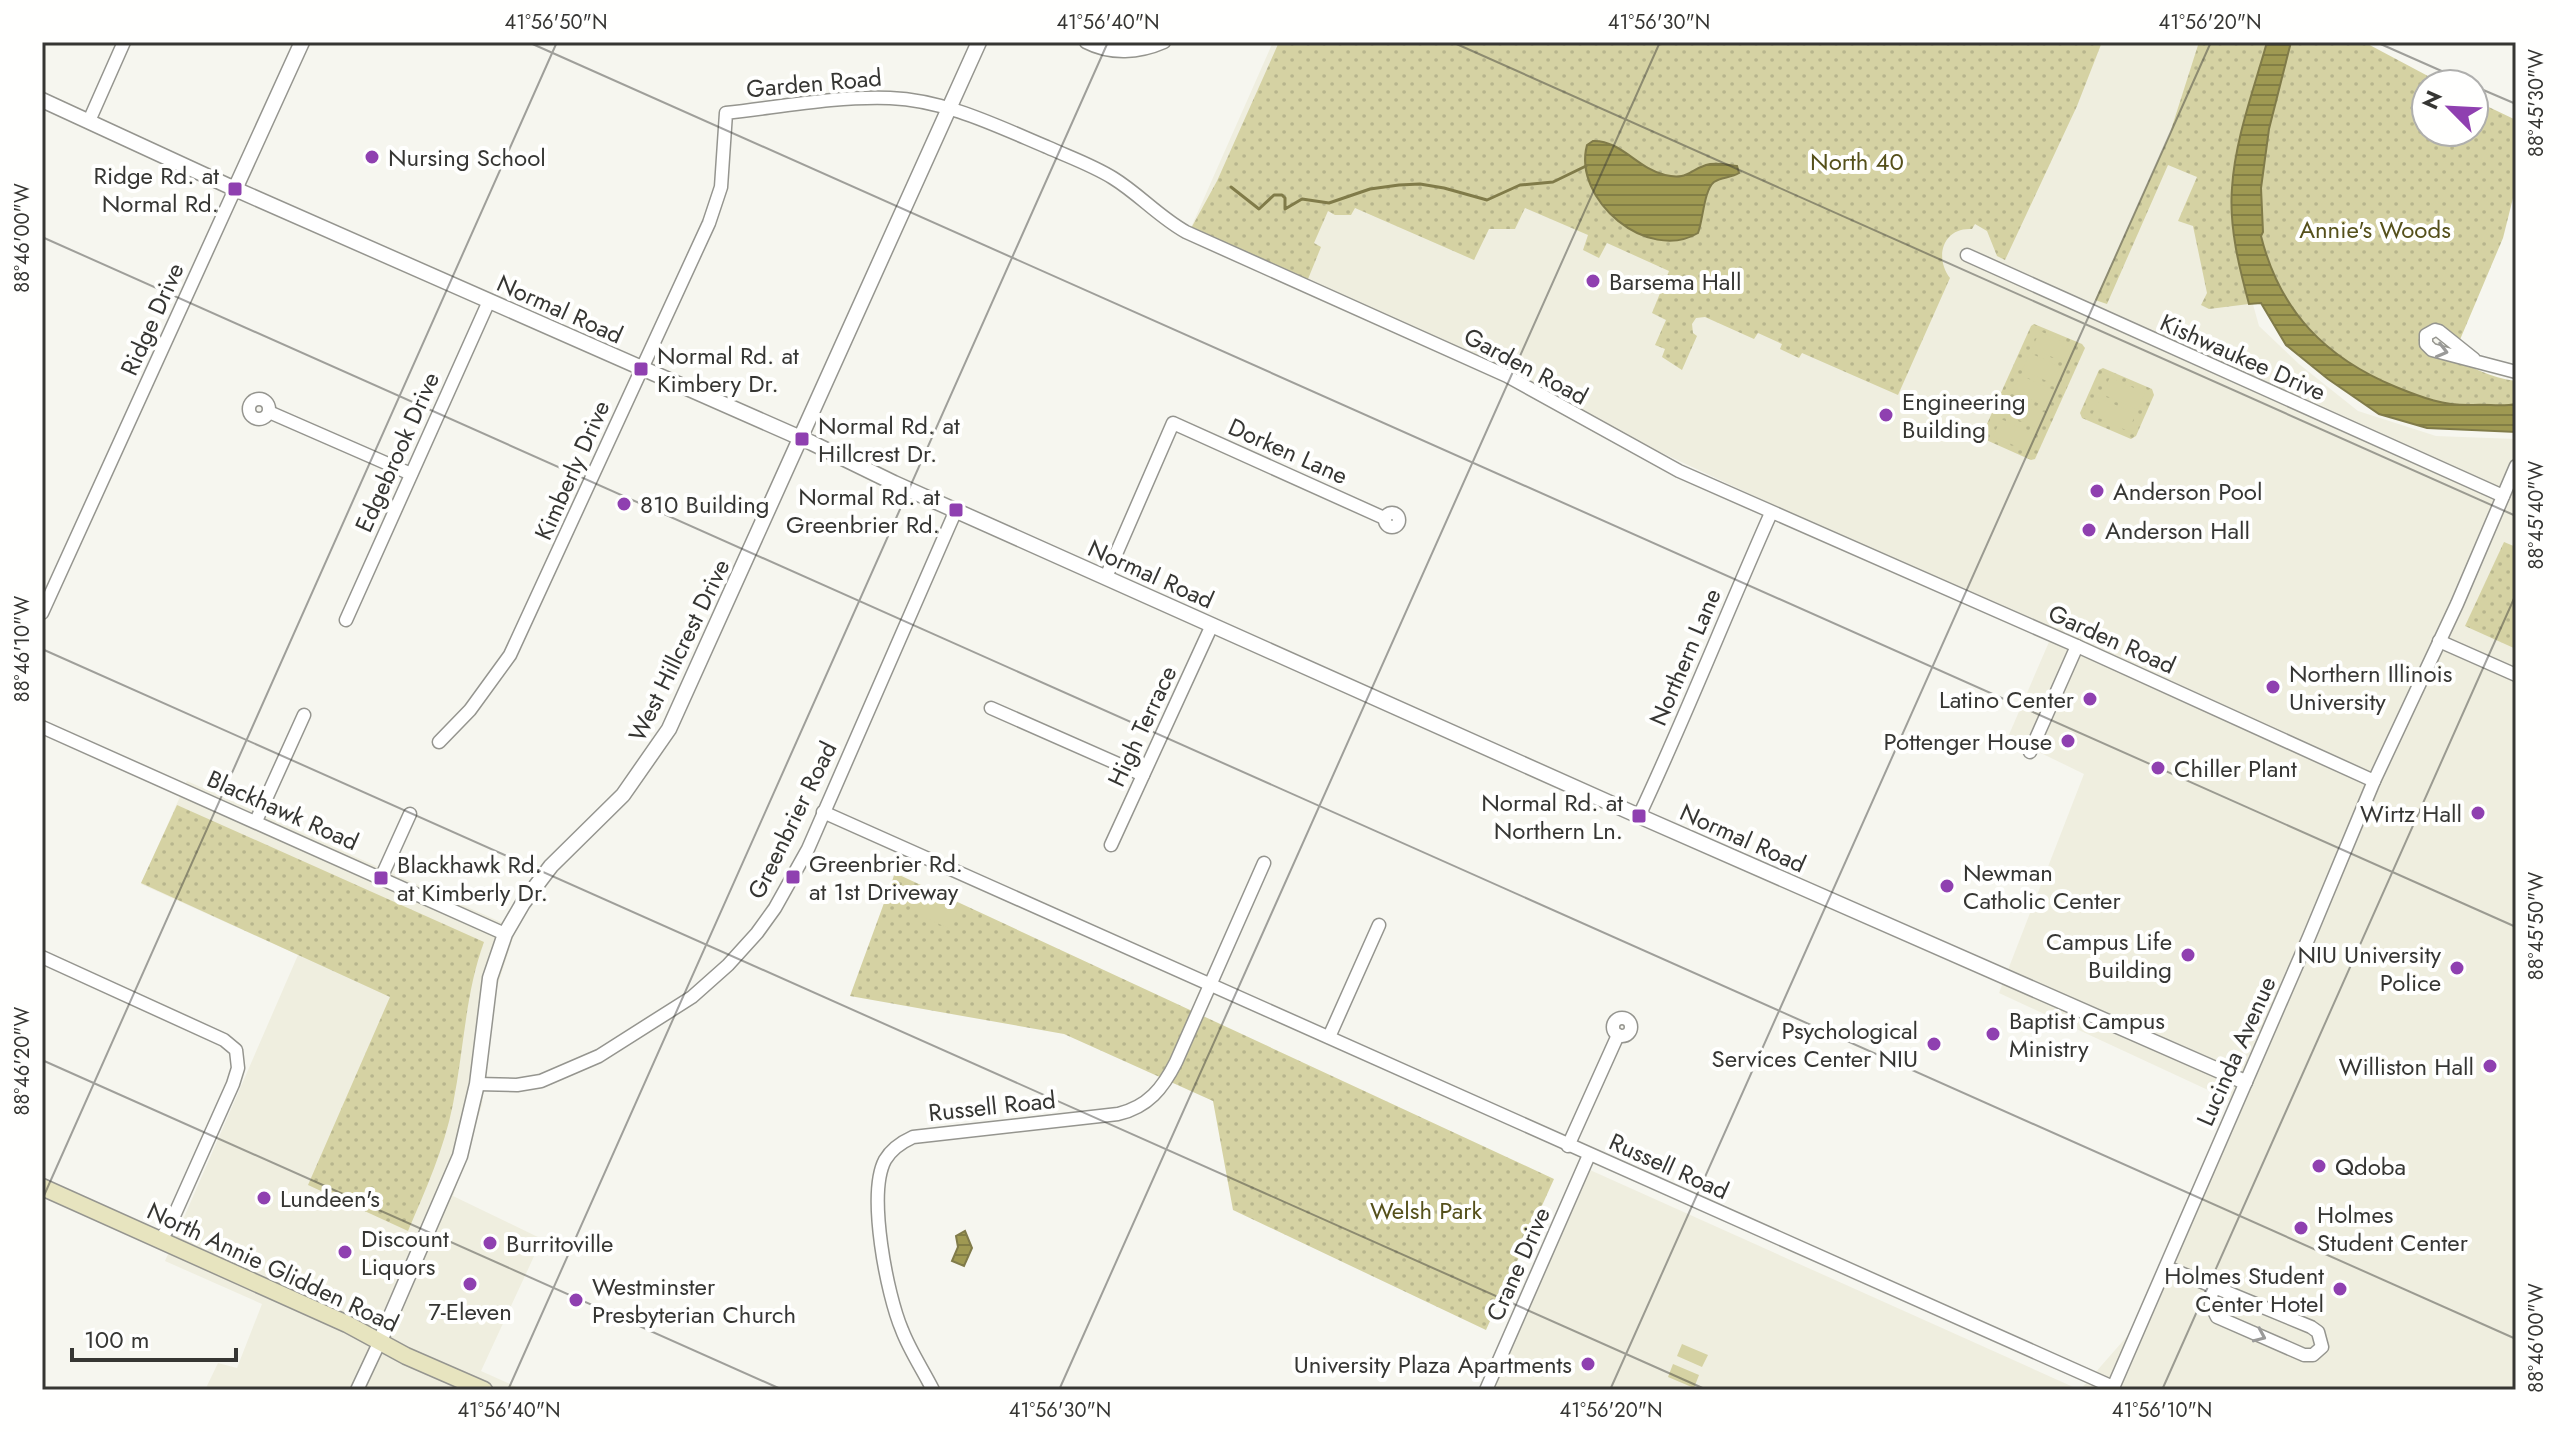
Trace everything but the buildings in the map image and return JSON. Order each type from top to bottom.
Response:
[{"type":"main road","name":"North Annie Glidden Road","points":[[42,1187],[484,1390]]},
{"type":"street","points":[[89,121],[124,42]]},
{"type":"street","name":"Ridge Drive","points":[[42,613],[302,42]]},
{"type":"street","name":"West Hillcrest Drive","points":[[357,1390],[450,1182],[469,1121],[477,1084],[490,978],[505,934],[546,871],[623,795],[669,729],[979,42]]},
{"type":"street","points":[[1086,42],[1128,52],[1164,42]]},
{"type":"street","name":"Garden Road","points":[[718,199],[725,163],[726,113],[858,98],[916,100],[949,108],[1099,170],[1186,232],[1507,376],[1621,441],[1771,513],[2077,646],[2374,781]]},
{"type":"street","name":"Normal Road","points":[[42,100],[1639,816],[2245,1082]]},
{"type":"street","name":"Kimberly Drive","points":[[439,742],[470,710],[510,655],[718,199]]},
{"type":"street","name":"Kishwaukee Drive","points":[[1967,255],[2503,496]]},
{"type":"street","name":"Edgebrook Drive","points":[[346,620],[489,301]]},
{"type":"street","points":[[2474,359],[2516,372]]},
{"type":"street","points":[[269,412],[411,474]]},
{"type":"street","name":"Dorken Lane","points":[[1106,577],[1173,423],[1384,518]]},
{"type":"street","name":"Lucinda Avenue","points":[[2112,1389],[2374,781],[2516,466]]},
{"type":"street","name":"Greenbrier Road","points":[[477,1084],[530,1083],[555,1076],[614,1048],[698,993],[728,965],[775,908],[808,849],[956,510]]},
{"type":"street","name":"Northern Lane","points":[[1639,816],[1680,728],[1771,513]]},
{"type":"street","name":"High Terrace","points":[[1111,845],[1212,625]]},
{"type":"street","points":[[2439,641],[2516,675]]},
{"type":"street","points":[[2030,752],[2077,646]]},
{"type":"street","points":[[991,708],[1143,775]]},
{"type":"street","points":[[256,821],[304,715]]},
{"type":"street","name":"Blackhawk Road","points":[[42,727],[505,934]]},
{"type":"street","name":"Russell Road","points":[[823,812],[2112,1389]]},
{"type":"street","points":[[381,878],[410,814]]},
{"type":"street","points":[[1208,986],[1264,863]]},
{"type":"street","points":[[1329,1037],[1379,925]]},
{"type":"street","points":[[42,957],[231,1045],[238,1056],[238,1068],[175,1214],[160,1240]]},
{"type":"street","name":"Russell Road","points":[[933,1390],[900,1327],[888,1282],[881,1244],[878,1187],[885,1160],[895,1148],[913,1137],[928,1133],[1118,1114],[1138,1108],[1157,1093],[1168,1078],[1208,986]]},
{"type":"street","points":[[1568,1146],[1618,1035]]},
{"type":"street","name":"Crane Drive","points":[[1486,1390],[1589,1155]]},
{"type":"street","points":[[2166,1267],[2311,1327],[2318,1332],[2322,1347],[2313,1355],[2304,1355],[2217,1317],[2211,1305],[2212,1287]]},
{"type":"shaded area","name":"Northern Illinois University","points":[[1273,42],[2256,42],[2230,222],[2259,326],[2299,364],[2358,411],[2436,436],[2516,439],[2516,1390],[2080,1390],[2144,1317],[2236,1103],[1999,993],[2084,774],[2008,737],[2052,635],[1189,232]]},
{"type":"shaded area","points":[[2267,42],[2291,42],[2269,129],[2261,188],[2261,236],[2280,288],[2294,310],[2328,347],[2348,362],[2396,387],[2443,403],[2516,404],[2516,432],[2427,428],[2379,414],[2286,345],[2261,303],[2249,304],[2233,232],[2232,188],[2241,133]]},
{"type":"shaded area","points":[[1593,141],[1612,145],[1665,175],[1683,176],[1713,164],[1737,166],[1739,173],[1717,180],[1711,186],[1698,233],[1678,240],[1657,240],[1637,233],[1618,221],[1602,205],[1591,186],[1585,166],[1587,145]]},
{"type":"shaded area","points":[[187,781],[516,929],[494,996],[482,1105],[453,1196],[542,1239],[481,1371],[523,1390],[205,1390],[218,1363],[237,1368],[262,1304],[165,1261],[298,955],[141,884]]},
{"type":"shaded area","points":[[1590,1170],[2080,1390],[1490,1390]]},
{"type":"shaded area","points":[[965,1231],[972,1248],[964,1266],[952,1261],[958,1247],[956,1236]]},
{"type":"green space","name":"North 40","points":[[1279,42],[2102,42],[2077,106],[2005,260],[1997,256],[1987,231],[1975,224],[1972,229],[1954,233],[1948,238],[1942,253],[1950,278],[1898,395],[1802,353],[1799,358],[1780,349],[1782,344],[1758,333],[1754,339],[1705,317],[1696,318],[1692,324],[1693,333],[1697,336],[1682,370],[1662,357],[1665,349],[1655,345],[1666,320],[1652,313],[1669,271],[1607,243],[1599,258],[1583,250],[1588,235],[1525,208],[1515,229],[1489,229],[1474,260],[1355,208],[1351,215],[1335,215],[1328,211],[1314,243],[1321,247],[1306,284],[1189,232],[1217,181]]},
{"type":"green space","points":[[2199,42],[2267,42],[2243,130],[2232,197],[2234,241],[2249,304],[2209,309],[2201,305],[2207,293],[2193,226],[2178,221],[2197,177],[2168,165],[2107,304],[2095,300],[2170,133]]},
{"type":"green space","name":"Annie's Woods","points":[[2291,42],[2364,42],[2413,68],[2410,68],[2410,148],[2490,148],[2490,108],[2516,120],[2516,186],[2503,238],[2459,342],[2434,325],[2424,329],[2420,337],[2423,350],[2429,353],[2516,381],[2516,404],[2453,404],[2425,398],[2348,362],[2309,329],[2280,288],[2261,236],[2261,188],[2269,129]]},
{"type":"green space","points":[[2034,324],[2085,348],[2035,459],[2031,460],[1984,439],[1982,435]]},
{"type":"green space","points":[[2040,331],[2075,347],[2068,364],[2032,348]]},
{"type":"green space","points":[[2030,353],[2066,369],[2058,386],[2022,370]]},
{"type":"green space","points":[[2103,368],[2152,389],[2154,395],[2136,436],[2131,439],[2082,418],[2080,413],[2099,370]]},
{"type":"green space","points":[[2020,375],[2056,391],[2048,408],[2013,391]]},
{"type":"green space","points":[[2110,377],[2145,393],[2138,410],[2102,394]]},
{"type":"green space","points":[[2010,397],[2046,413],[2039,429],[2003,413]]},
{"type":"green space","points":[[2100,398],[2136,414],[2128,431],[2092,415]]},
{"type":"green space","points":[[2001,419],[2036,435],[2029,452],[1993,436]]},
{"type":"green space","points":[[2504,542],[2516,547],[2516,649],[2465,626]]},
{"type":"green space","points":[[177,805],[484,942],[469,1002],[457,1084],[445,1137],[408,1231],[308,1185],[390,997],[141,883]]},
{"type":"green space","name":"Welsh Park","points":[[895,873],[1554,1179],[1486,1330],[1233,1210],[1213,1101],[1064,1034],[850,996]]},
{"type":"green space","points":[[925,890],[960,906],[950,929],[915,913]]},
{"type":"green space","points":[[1682,1344],[1708,1355],[1702,1367],[1677,1356]]},
{"type":"green space","points":[[1673,1364],[1699,1375],[1694,1388],[1668,1377]]},
{"type":"waterway","points":[[1231,187],[1259,209],[1274,195],[1285,198],[1285,209],[1302,199],[1329,203],[1370,189],[1420,184],[1487,200],[1520,185],[1553,182],[1586,166]]},
{"type":"place","name":"Nursing School","points":[[372,157]]},
{"type":"place","name":"Ridge Rd. at Normal Rd.","points":[[235,189]]},
{"type":"place","name":"Barsema Hall","points":[[1593,281]]},
{"type":"place","name":"Normal Rd. at Kimbery Dr.","points":[[641,369]]},
{"type":"place","name":"Engineering Building","points":[[1886,415]]},
{"type":"place","name":"Normal Rd. at Hillcrest Dr.","points":[[802,439]]},
{"type":"place","name":"Anderson Pool","points":[[2097,491]]},
{"type":"place","name":"810 Building","points":[[624,504]]},
{"type":"place","name":"Normal Rd. at Greenbrier Rd.","points":[[956,510]]},
{"type":"place","name":"Anderson Hall","points":[[2089,530]]},
{"type":"place","name":"Northern Illinois University","points":[[2273,687]]},
{"type":"place","name":"Latino Center","points":[[2090,699]]},
{"type":"place","name":"Pottenger House","points":[[2068,741]]},
{"type":"place","name":"Chiller Plant","points":[[2158,768]]},
{"type":"place","name":"Wirtz Hall","points":[[2478,813]]},
{"type":"place","name":"Normal Rd. at Northern Ln.","points":[[1639,816]]},
{"type":"place","name":"Greenbrier Rd. at 1st Driveway","points":[[793,877]]},
{"type":"place","name":"Blackhawk Rd. at Kimberly Dr.","points":[[381,878]]},
{"type":"place","name":"Newman Catholic Center","points":[[1947,886]]},
{"type":"place","name":"Campus Life Building","points":[[2188,955]]},
{"type":"place","name":"NIU University Police","points":[[2457,968]]},
{"type":"place","name":"Baptist Campus Ministry","points":[[1993,1034]]},
{"type":"place","name":"Psychological Services Center NIU","points":[[1934,1044]]},
{"type":"place","name":"Williston Hall","points":[[2490,1066]]},
{"type":"place","name":"Qdoba","points":[[2319,1166]]},
{"type":"place","name":"Lundeen's","points":[[264,1198]]},
{"type":"place","name":"Holmes Student Center","points":[[2301,1228]]},
{"type":"place","name":"Burritoville","points":[[490,1243]]},
{"type":"place","name":"Discount Liquors","points":[[345,1252]]},
{"type":"place","name":"7-Eleven","points":[[470,1284]]},
{"type":"place","name":"Holmes Student Center Hotel","points":[[2340,1289]]},
{"type":"place","name":"Westminster Presbyterian Church","points":[[576,1300]]},
{"type":"place","name":"University Plaza Apartments","points":[[1588,1364]]}]
